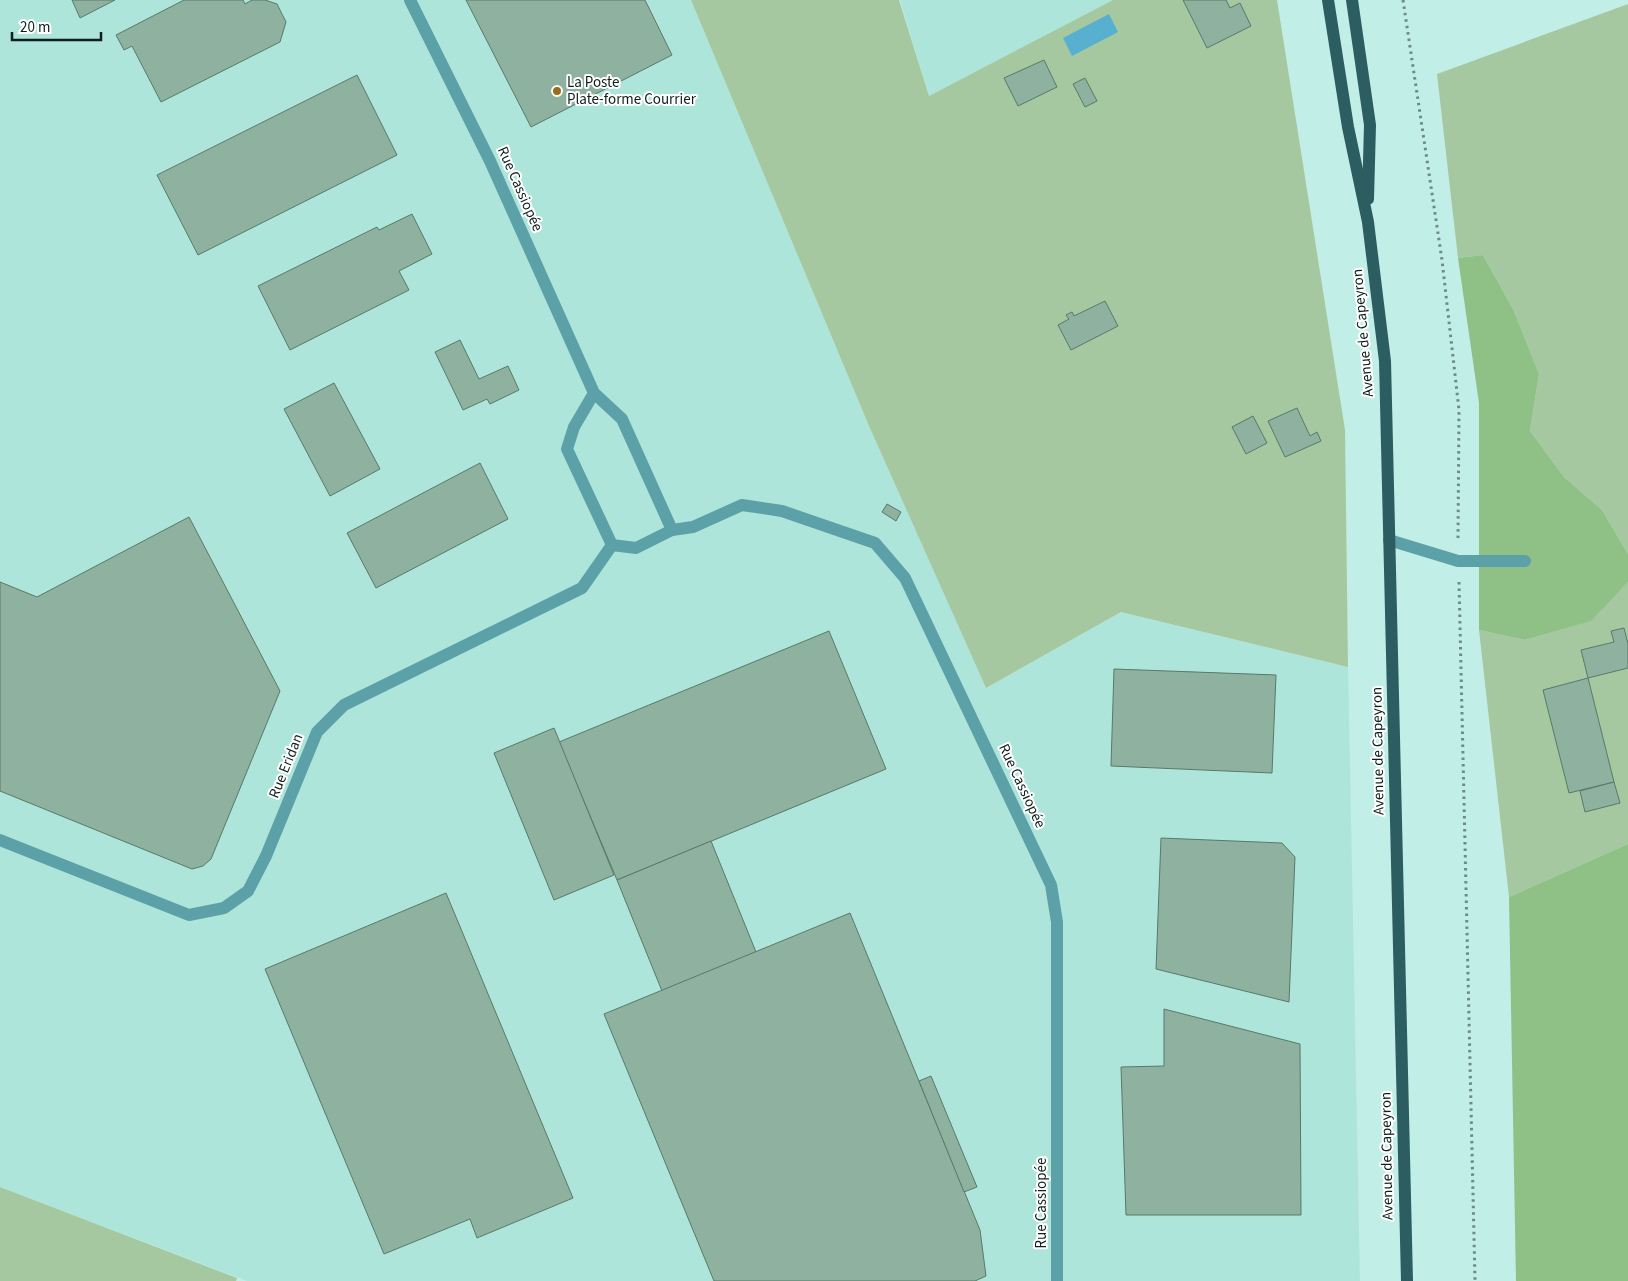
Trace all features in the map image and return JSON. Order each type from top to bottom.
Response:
[{"type":"main road","name":"Avenue de Capeyron","points":[[1328,0],[1348,127],[1368,222],[1385,361],[1407,1281]]},
{"type":"main road","name":"Avenue de Capeyron","points":[[1352,0],[1370,125],[1368,222]]},
{"type":"lane","name":"Rue Cassiopée","points":[[410,0],[490,161],[594,393],[622,419],[672,530]]},
{"type":"lane","points":[[594,393],[574,427],[567,449],[612,545]]},
{"type":"lane","name":"Rue Cassiopée","points":[[612,545],[636,548],[672,530],[693,527],[742,505],[782,510],[874,543],[905,578],[1051,885],[1057,922],[1057,1281]]},
{"type":"lane","points":[[1389,540],[1458,561],[1525,561]]},
{"type":"lane","name":"Rue Eridan","points":[[0,840],[189,915],[224,908],[248,891],[266,856],[317,732],[344,705],[582,588],[612,545]]},
{"type":"path","points":[[1403,0],[1442,260],[1459,410],[1458,561],[1475,1281]]},
{"type":"shaded area","points":[[0,0],[691,0],[869,426],[986,688],[1121,612],[1348,667],[1360,1281],[247,1281],[0,1187]]},
{"type":"shaded area","points":[[691,0],[899,0],[929,96],[1113,0],[1277,0],[1345,430],[1348,667],[1121,612],[986,688],[869,426]]},
{"type":"shaded area","points":[[900,0],[1113,0],[929,96]]},
{"type":"shaded area","points":[[1628,4],[1628,554],[1602,510],[1564,477],[1530,431],[1539,374],[1514,311],[1483,255],[1458,258],[1437,74]]},
{"type":"shaded area","points":[[1628,582],[1628,844],[1509,897],[1479,630],[1525,640],[1590,621]]},
{"type":"shaded area","points":[[0,1187],[237,1278],[236,1281],[0,1281]]},
{"type":"green space","points":[[1483,255],[1514,311],[1539,374],[1530,431],[1564,477],[1602,510],[1628,554],[1628,582],[1591,621],[1525,640],[1479,630],[1479,403],[1458,258]]},
{"type":"green space","points":[[1628,844],[1628,1281],[1516,1281],[1509,897]]},
{"type":"water","points":[[1109,14],[1118,32],[1072,56],[1063,38]]},
{"type":"building","points":[[72,0],[115,0],[80,18]]},
{"type":"building","points":[[184,0],[243,0],[245,4],[252,0],[265,0],[277,4],[286,22],[280,42],[161,102],[132,46],[124,50],[116,35]]},
{"type":"building","name":"La Poste Plate-forme Courrier","points":[[466,0],[645,0],[672,55],[531,127]]},
{"type":"building","points":[[1183,0],[1226,0],[1230,8],[1240,3],[1251,26],[1207,48]]},
{"type":"building","points":[[1044,60],[1057,87],[1018,106],[1004,78]]},
{"type":"building","points":[[357,75],[397,155],[198,255],[157,175]]},
{"type":"building","points":[[1085,78],[1097,101],[1085,107],[1073,84]]},
{"type":"building","points":[[412,214],[432,254],[399,271],[409,290],[290,350],[258,286],[377,227],[379,230]]},
{"type":"building","points":[[1105,301],[1118,326],[1071,350],[1058,325],[1069,319],[1066,315],[1072,312],[1074,316]]},
{"type":"building","points":[[460,340],[479,379],[508,366],[519,390],[490,404],[487,399],[463,410],[435,352]]},
{"type":"building","points":[[334,383],[380,469],[330,496],[284,409]]},
{"type":"building","points":[[1297,408],[1310,436],[1317,432],[1321,441],[1285,457],[1268,421]]},
{"type":"building","points":[[1253,416],[1267,443],[1246,454],[1232,427]]},
{"type":"building","points":[[480,463],[508,519],[376,588],[347,533]]},
{"type":"building","points":[[887,504],[901,512],[896,521],[882,512]]},
{"type":"building","points":[[189,517],[280,691],[211,859],[203,866],[192,869],[0,791],[0,582],[37,597]]},
{"type":"building","points":[[1624,628],[1628,644],[1628,668],[1588,678],[1581,650],[1614,642],[1611,631]]},
{"type":"building","points":[[829,631],[886,769],[617,880],[559,742]]},
{"type":"building","points":[[1114,669],[1276,675],[1272,773],[1111,766]]},
{"type":"building","points":[[1588,678],[1614,782],[1569,793],[1543,690]]},
{"type":"building","points":[[554,728],[614,875],[554,900],[494,753]]},
{"type":"building","points":[[1614,782],[1620,803],[1585,812],[1580,791]]},
{"type":"building","points":[[1161,838],[1282,843],[1295,857],[1289,1002],[1156,969]]},
{"type":"building","points":[[711,841],[756,952],[662,991],[617,880]]},
{"type":"building","points":[[446,893],[573,1198],[477,1238],[470,1219],[384,1254],[265,969]]},
{"type":"building","points":[[850,913],[980,1230],[986,1276],[975,1281],[714,1281],[604,1014]]},
{"type":"building","points":[[1164,1009],[1300,1044],[1301,1215],[1126,1215],[1121,1067],[1164,1066]]},
{"type":"building","points":[[931,1076],[977,1187],[964,1192],[919,1081]]},
{"type":"place","name":"La Poste Plate-forme Courrier","points":[[557,91]]}]
